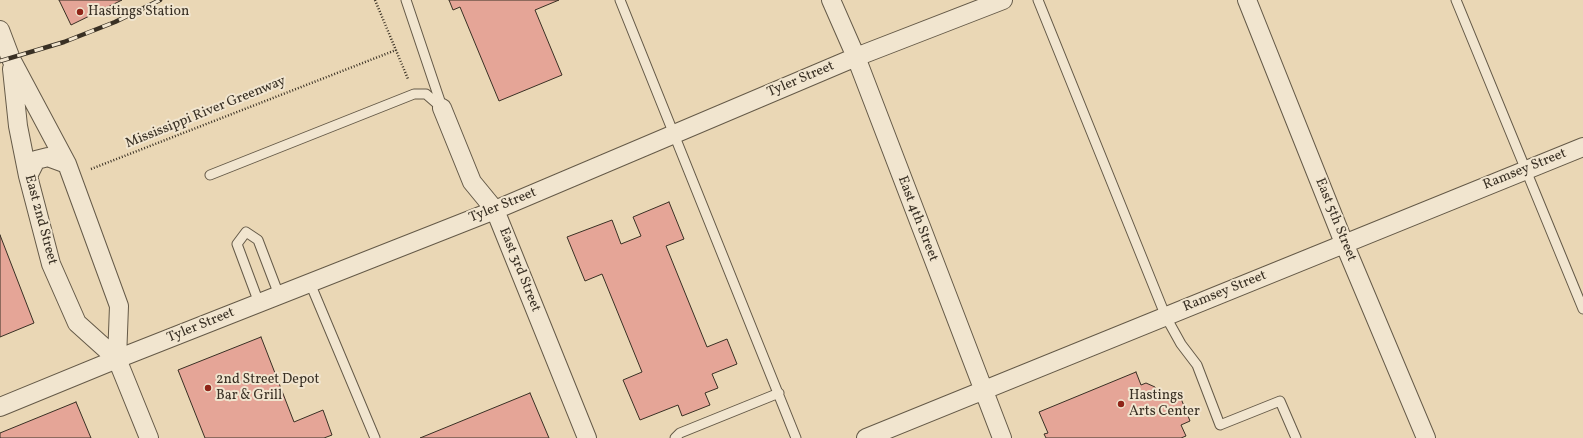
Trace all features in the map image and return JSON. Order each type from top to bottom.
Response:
[{"type":"street","name":"East 4th Street","points":[[831,0],[856,57],[983,392],[1002,438]]},
{"type":"street","name":"Tyler Street","points":[[0,407],[117,359],[495,210],[856,57],[1003,0]]},
{"type":"street","name":"East 5th Street","points":[[1247,0],[1344,243],[1426,438]]},
{"type":"street","name":"East 2nd Street","points":[[0,30],[11,59],[70,171],[119,306],[117,359],[149,438]]},
{"type":"street","name":"East 2nd Street","points":[[11,59],[18,126],[28,176],[51,264],[77,323],[117,359]]},
{"type":"street","name":"East 3rd Street","points":[[442,108],[472,182],[495,210],[587,438]]},
{"type":"street","name":"Ramsey Street","points":[[866,438],[983,392],[1344,243],[1583,147]]},
{"type":"street","points":[[28,176],[36,160],[48,157],[70,171]]},
{"type":"lane","points":[[406,0],[442,108]]},
{"type":"lane","points":[[620,0],[796,438]]},
{"type":"lane","points":[[1038,0],[1166,317],[1181,344],[1197,365],[1220,425],[1280,401],[1296,438]]},
{"type":"lane","points":[[1456,0],[1583,309]]},
{"type":"lane","points":[[210,175],[414,94],[426,94],[442,108]]},
{"type":"lane","points":[[258,303],[237,244],[246,232],[258,240],[279,295]]},
{"type":"lane","points":[[310,283],[375,438]]},
{"type":"lane","points":[[675,438],[680,433],[779,393]]},
{"type":"path","points":[[375,0],[414,94]]},
{"type":"path","name":"Mississippi River Greenway","points":[[70,171],[396,50]]},
{"type":"building","name":"Hastings Station","points":[[59,0],[122,0],[71,25]]},
{"type":"building","points":[[449,0],[559,0],[535,10],[562,75],[499,101],[460,7],[453,10]]},
{"type":"building","points":[[669,202],[684,239],[666,246],[707,347],[727,339],[737,364],[712,374],[718,388],[705,393],[710,405],[682,416],[678,405],[640,420],[623,380],[642,372],[602,274],[585,281],[567,237],[612,220],[621,244],[641,236],[633,217]]},
{"type":"building","points":[[0,235],[34,323],[0,337]]},
{"type":"building","points":[[261,337],[294,422],[323,410],[332,435],[324,438],[205,438],[178,370]]},
{"type":"building","name":"Hastings Arts Center","points":[[1136,372],[1141,385],[1146,383],[1155,387],[1158,395],[1165,393],[1166,396],[1178,391],[1190,421],[1181,425],[1186,436],[1181,438],[1046,438],[1044,434],[1048,433],[1039,412]]},
{"type":"building","points":[[530,393],[549,438],[420,438]]},
{"type":"building","points":[[76,402],[91,438],[0,438],[0,433]]},
{"type":"railway","points":[[0,61],[64,42],[115,22],[160,0]]},
{"type":"place","name":"Hastings Station","points":[[80,12]]},
{"type":"place","name":"2nd Street Depot Bar & Grill","points":[[208,388]]},
{"type":"place","name":"Hastings Arts Center","points":[[1121,404]]}]
